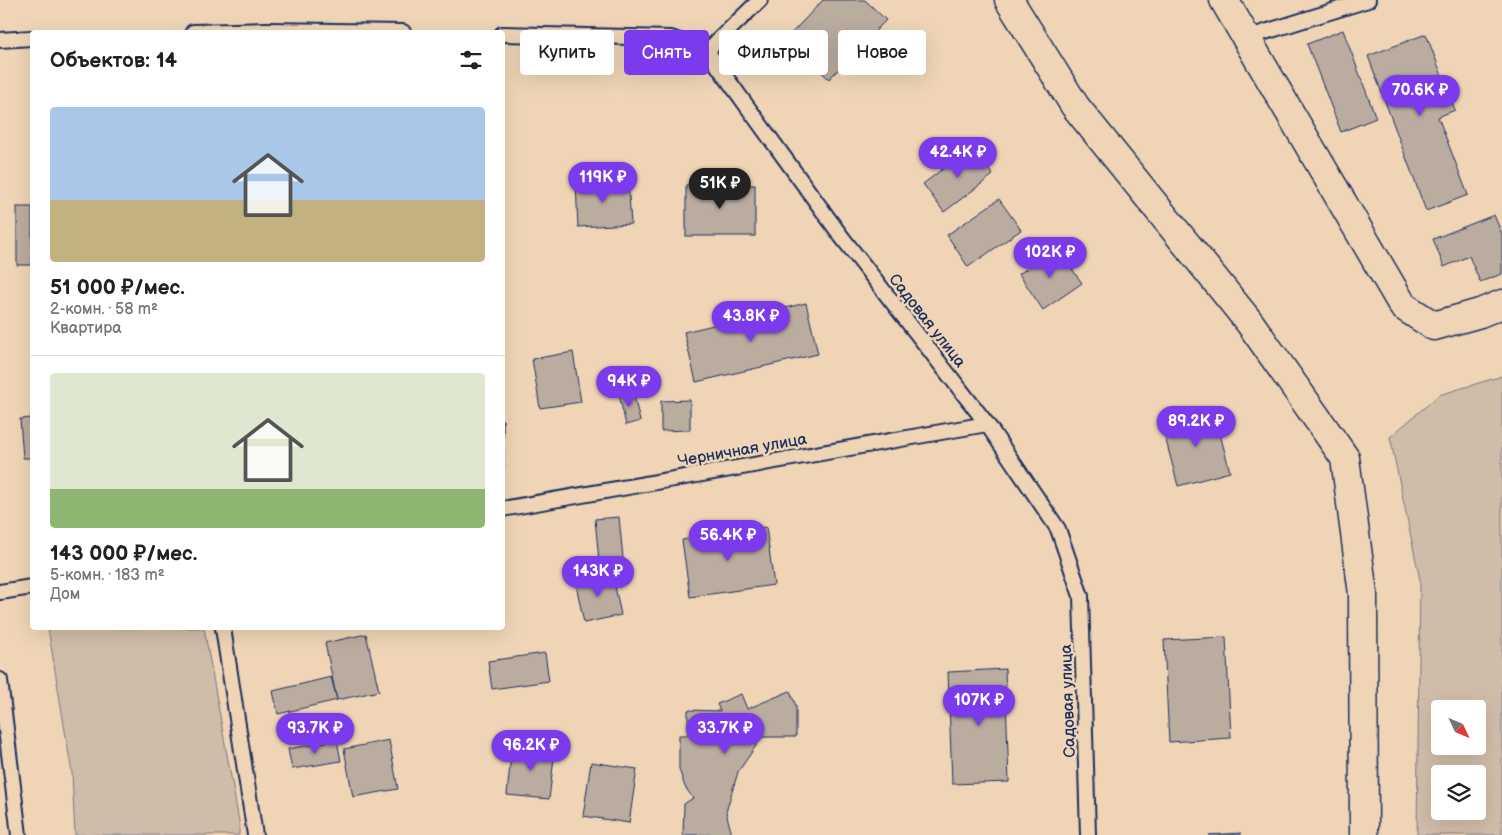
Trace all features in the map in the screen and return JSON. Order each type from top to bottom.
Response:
[{"type":"street","points":[[1009,0],[1074,106],[1250,323],[1345,458],[1363,594],[1364,835]]},
{"type":"street","points":[[1224,0],[1403,306],[1434,326],[1480,313],[1502,304]]},
{"type":"lane","points":[[709,49],[760,0]]},
{"type":"lane","points":[[1246,38],[1368,0]]},
{"type":"lane","points":[[505,34],[624,37]]},
{"type":"lane","points":[[0,40],[30,38]]},
{"type":"lane","name":"Садовая улица","points":[[709,54],[841,236],[987,424],[1058,529],[1081,596],[1088,835]]},
{"type":"lane","name":"Черничная улица","points":[[505,508],[987,424]]},
{"type":"lane","points":[[0,592],[30,587]]},
{"type":"lane","points":[[223,630],[255,835]]},
{"type":"lane","points":[[0,680],[19,835]]},
{"type":"shaded area","points":[[1502,376],[1502,835],[1417,835],[1420,580],[1390,437],[1439,395]]},
{"type":"shaded area","points":[[48,630],[204,630],[239,821],[239,835],[75,835],[72,773]]},
{"type":"building","points":[[823,0],[865,0],[886,20],[876,30],[838,30],[838,70],[829,79],[825,75],[828,75],[828,30],[795,30]]},
{"type":"building","points":[[1343,30],[1376,118],[1341,132],[1307,44]]},
{"type":"building","points":[[1426,34],[1455,110],[1438,117],[1468,195],[1426,211],[1368,56]]},
{"type":"building","points":[[971,147],[993,175],[944,212],[923,184]]},
{"type":"building","points":[[628,180],[631,224],[578,227],[576,183]]},
{"type":"building","points":[[686,185],[755,185],[755,236],[686,236]]},
{"type":"building","points":[[999,199],[1021,230],[968,267],[947,235]]},
{"type":"building","points":[[17,207],[30,207],[30,265],[17,265]]},
{"type":"building","points":[[1494,215],[1502,234],[1502,274],[1480,282],[1469,256],[1444,267],[1433,239]]},
{"type":"building","points":[[1057,248],[1082,283],[1043,310],[1019,274]]},
{"type":"building","points":[[806,303],[818,354],[696,382],[684,332]]},
{"type":"building","points":[[573,352],[581,402],[540,408],[532,359]]},
{"type":"building","points":[[633,392],[640,421],[626,425],[619,395]]},
{"type":"building","points":[[690,400],[690,430],[661,431],[661,401]]},
{"type":"building","points":[[1214,411],[1230,472],[1178,486],[1162,425]]},
{"type":"building","points":[[30,418],[30,458],[23,458],[20,419]]},
{"type":"building","points":[[619,517],[624,568],[600,571],[595,519]]},
{"type":"building","points":[[766,527],[774,585],[690,597],[682,540]]},
{"type":"building","points":[[612,572],[621,615],[584,623],[575,580]]},
{"type":"building","points":[[366,634],[379,691],[337,700],[325,643]]},
{"type":"building","points":[[1226,637],[1231,738],[1169,742],[1164,640]]},
{"type":"building","points":[[545,653],[549,681],[492,689],[488,661]]},
{"type":"building","points":[[1005,669],[1009,782],[952,784],[948,672]]},
{"type":"building","points":[[331,677],[337,700],[278,714],[273,691]]},
{"type":"building","points":[[790,691],[796,706],[796,737],[762,737],[738,772],[726,812],[732,835],[683,835],[684,804],[693,798],[685,787],[679,769],[679,735],[688,735],[688,710],[720,711],[717,704],[741,694],[747,709]]},
{"type":"building","points":[[337,740],[341,761],[292,769],[288,749]]},
{"type":"building","points":[[389,740],[398,789],[353,797],[344,749]]},
{"type":"building","points":[[512,745],[555,750],[549,799],[507,795]]},
{"type":"building","points":[[591,762],[637,769],[629,823],[583,816]]},
{"type":"building","points":[[1241,833],[1241,835],[1209,835]]}]
